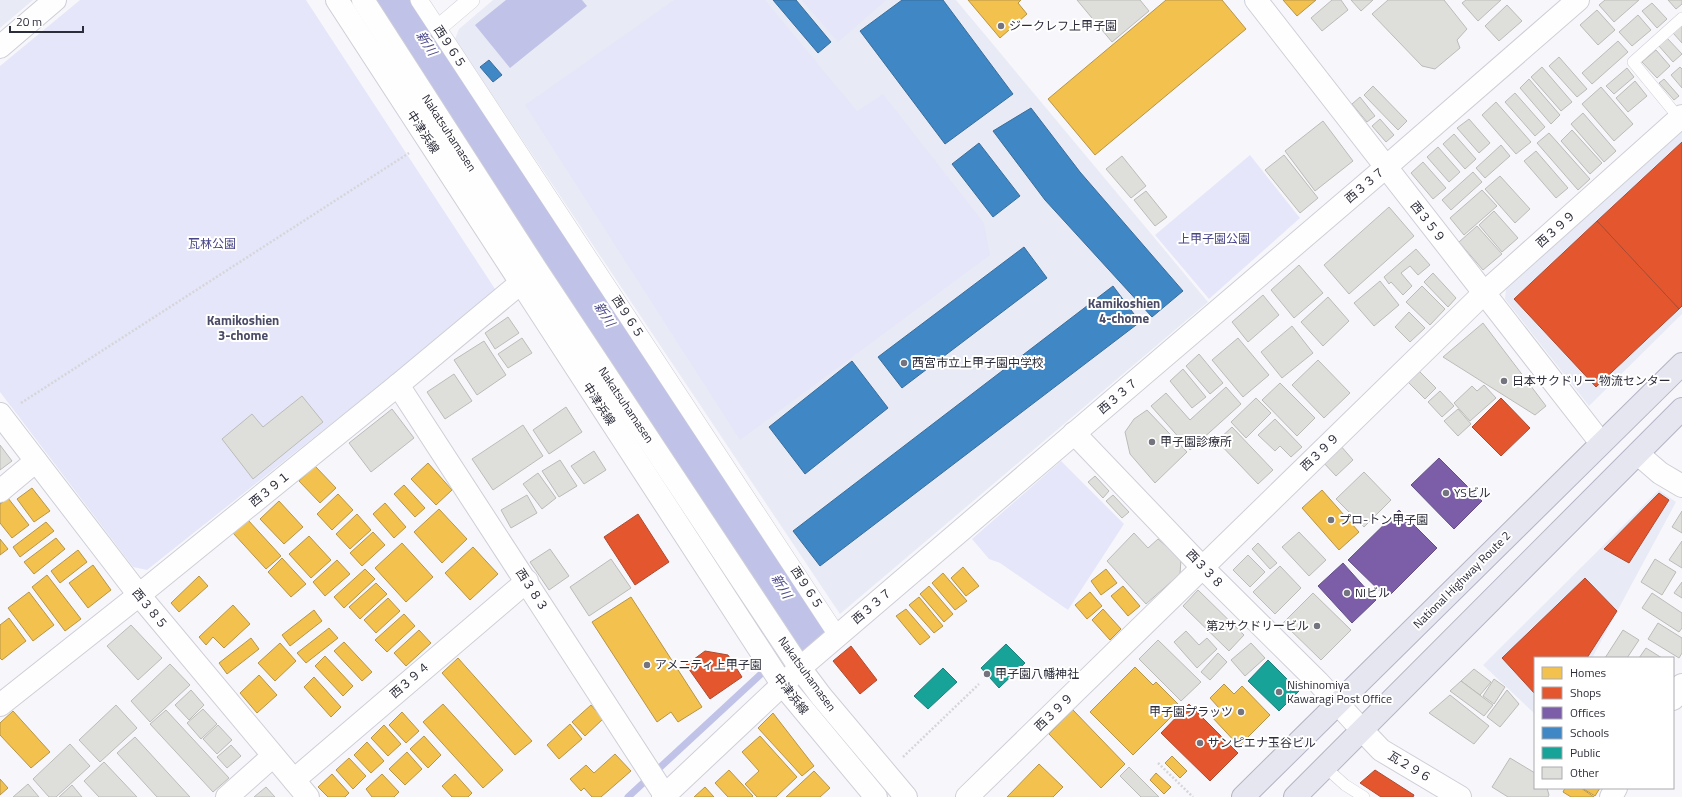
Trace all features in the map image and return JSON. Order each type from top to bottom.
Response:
[{"type":"highway","name":"National Highway Route 2","points":[[1244,797],[1337,703],[1682,364]]},
{"type":"highway","points":[[1295,797],[1682,409]]},
{"type":"street","points":[[0,47],[55,0]]},
{"type":"street","name":"中津浜線","points":[[337,0],[529,276],[649,481],[782,684],[876,797]]},
{"type":"street","name":"Nakatsuhamasen","points":[[363,0],[529,276],[800,668],[821,697],[906,797]]},
{"type":"street","name":"西９６５","points":[[419,0],[838,635]]},
{"type":"street","points":[[438,28],[471,0]]},
{"type":"street","name":"西３５９","points":[[1256,0],[1601,443]]},
{"type":"street","name":"西３３７","points":[[665,796],[800,668],[1386,167],[1578,0]]},
{"type":"street","name":"西３９９","points":[[967,797],[1484,293],[1681,117]]},
{"type":"street","name":"西３９１","points":[[0,705],[139,596],[529,276]]},
{"type":"street","name":"西３８３","points":[[398,385],[527,581],[665,796]]},
{"type":"street","name":"西３８５","points":[[0,415],[139,596],[308,797]]},
{"type":"street","name":"西３３８","points":[[1074,433],[1202,567],[1362,730]]},
{"type":"street","points":[[1638,454],[1660,473],[1682,486]]},
{"type":"street","points":[[0,491],[36,461]]},
{"type":"street","name":"西３９４","points":[[294,780],[527,581]]},
{"type":"street","points":[[1674,697],[1682,685]]},
{"type":"street","name":"瓦２９６","points":[[1362,730],[1381,750],[1460,797]]},
{"type":"street","points":[[227,797],[273,756]]},
{"type":"lane","points":[[1681,117],[1632,62],[1682,18]]},
{"type":"lane","points":[[1325,767],[1345,786],[1364,797]]},
{"type":"path","points":[[0,415],[411,152]]},
{"type":"path","points":[[898,761],[979,684]]},
{"type":"path","points":[[1158,763],[1193,797]]},
{"type":"shaded area","points":[[0,0],[33,0],[0,28]]},
{"type":"shaded area","name":"西宮市立上甲子園中学校","points":[[493,0],[956,0],[1208,302],[840,614],[455,39],[459,29]]},
{"type":"shaded area","points":[[1682,129],[1682,314],[1589,406],[1505,299],[1506,289]]},
{"type":"shaded area","points":[[1659,490],[1676,502],[1593,657],[1534,657],[1534,713],[1483,665]]},
{"type":"green space","name":"瓦林公園","points":[[80,0],[306,0],[497,292],[147,570],[133,567],[0,392],[0,66]]},
{"type":"green space","points":[[674,0],[765,0],[857,111],[883,94],[984,223],[990,255],[740,440],[525,105]]},
{"type":"green space","points":[[802,0],[886,0],[838,42]]},
{"type":"green space","name":"上甲子園公園","points":[[1250,155],[1300,218],[1209,299],[1155,235]]},
{"type":"green space","points":[[1061,461],[1124,524],[1068,610],[1000,563],[989,559],[972,539]]},
{"type":"water","points":[[506,0],[582,0],[587,6],[510,68],[475,25]]},
{"type":"building: Homes","name":"ジークレフ上甲子園","points":[[968,0],[1021,0],[1018,3],[1027,14],[1000,38]]},
{"type":"building: Homes","points":[[1166,0],[1222,0],[1246,29],[1095,155],[1048,99]]},
{"type":"building: Homes","points":[[1283,0],[1316,0],[1297,16]]},
{"type":"building: Homes","points":[[428,463],[452,490],[436,505],[411,479]]},
{"type":"building: Homes","points":[[315,466],[336,488],[320,503],[299,481]]},
{"type":"building: Homes","points":[[404,485],[425,508],[415,517],[394,494]]},
{"type":"building: Homes","points":[[32,488],[50,511],[34,522],[17,499]]},
{"type":"building: Homes","name":"プロ-トン甲子園","points":[[1322,490],[1359,532],[1339,550],[1302,508]]},
{"type":"building: Homes","points":[[338,494],[353,510],[332,530],[317,514]]},
{"type":"building: Homes","points":[[8,498],[29,525],[12,538],[0,523],[0,504]]},
{"type":"building: Homes","points":[[279,501],[303,527],[284,544],[260,519]]},
{"type":"building: Homes","points":[[385,503],[406,527],[394,538],[373,514]]},
{"type":"building: Homes","points":[[439,509],[467,539],[442,563],[414,532]]},
{"type":"building: Homes","points":[[357,514],[371,530],[350,549],[336,534]]},
{"type":"building: Homes","points":[[248,520],[281,556],[266,569],[233,533]]},
{"type":"building: Homes","points":[[46,522],[54,531],[20,557],[13,547]]},
{"type":"building: Homes","points":[[373,532],[385,545],[362,566],[350,553]]},
{"type":"building: Homes","points":[[309,536],[331,560],[311,578],[289,554]]},
{"type":"building: Homes","points":[[56,538],[65,549],[34,574],[24,562]]},
{"type":"building: Homes","points":[[0,539],[8,549],[0,555]]},
{"type":"building: Homes","points":[[402,543],[433,577],[406,602],[375,568]]},
{"type":"building: Homes","points":[[473,547],[498,574],[470,600],[445,573]]},
{"type":"building: Homes","points":[[78,550],[87,562],[60,583],[51,571]]},
{"type":"building: Homes","points":[[282,558],[306,584],[291,597],[268,572]]},
{"type":"building: Homes","points":[[337,560],[350,574],[325,596],[313,582]]},
{"type":"building: Homes","points":[[93,565],[111,590],[88,608],[69,583]]},
{"type":"building: Homes","points":[[963,567],[979,586],[966,596],[951,578]]},
{"type":"building: Homes","points":[[365,569],[375,579],[344,608],[334,597]]},
{"type":"building: Homes","points":[[1106,569],[1117,583],[1101,595],[1091,581]]},
{"type":"building: Homes","points":[[943,573],[967,601],[955,610],[932,583]]},
{"type":"building: Homes","points":[[47,575],[81,619],[65,631],[32,587]]},
{"type":"building: Homes","points":[[199,576],[208,586],[179,612],[171,603]]},
{"type":"building: Homes","points":[[376,583],[387,594],[360,619],[349,607]]},
{"type":"building: Homes","points":[[929,586],[953,614],[944,622],[920,594]]},
{"type":"building: Homes","points":[[1123,586],[1140,606],[1128,616],[1111,596]]},
{"type":"building: Homes","points":[[29,592],[54,625],[33,641],[8,608]]},
{"type":"building: Homes","points":[[1090,592],[1102,606],[1087,619],[1075,605]]},
{"type":"building: Homes","name":"アメニティ上甲子園","points":[[631,597],[702,707],[678,722],[671,712],[657,722],[592,622]]},
{"type":"building: Homes","points":[[919,597],[943,626],[934,633],[909,605]]},
{"type":"building: Homes","points":[[388,598],[400,611],[376,633],[364,620]]},
{"type":"building: Homes","points":[[233,605],[250,624],[224,648],[213,637],[206,645],[199,637]]},
{"type":"building: Homes","points":[[906,609],[930,637],[920,645],[896,616]]},
{"type":"building: Homes","points":[[1103,609],[1121,629],[1110,640],[1092,620]]},
{"type":"building: Homes","points":[[314,610],[322,621],[290,646],[282,635]]},
{"type":"building: Homes","points":[[404,614],[415,626],[387,652],[375,640]]},
{"type":"building: Homes","points":[[9,618],[26,641],[2,660],[0,658],[0,625]]},
{"type":"building: Homes","points":[[329,628],[338,638],[306,663],[297,653]]},
{"type":"building: Homes","points":[[419,630],[431,643],[406,666],[394,653]]},
{"type":"building: Homes","points":[[251,638],[259,649],[227,674],[219,663]]},
{"type":"building: Homes","points":[[344,642],[372,672],[362,681],[334,651]]},
{"type":"building: Homes","points":[[280,643],[296,661],[275,681],[258,663]]},
{"type":"building: Homes","points":[[325,656],[353,686],[343,696],[315,666]]},
{"type":"building: Homes","points":[[458,658],[532,741],[515,755],[442,673]]},
{"type":"building: Homes","points":[[1135,667],[1153,685],[1156,682],[1181,707],[1133,755],[1090,712]]},
{"type":"building: Homes","points":[[259,675],[277,695],[257,713],[240,693]]},
{"type":"building: Homes","points":[[314,677],[341,707],[331,717],[304,687]]},
{"type":"building: Homes","name":"甲子園プラッツ","points":[[1224,684],[1234,694],[1242,686],[1270,715],[1239,746],[1211,716],[1219,708],[1210,698]]},
{"type":"building: Homes","points":[[443,704],[503,770],[483,788],[423,722]]},
{"type":"building: Homes","points":[[591,705],[603,719],[585,736],[572,722]]},
{"type":"building: Homes","points":[[1073,710],[1125,764],[1101,788],[1049,734]]},
{"type":"building: Homes","points":[[13,711],[50,752],[31,768],[0,735],[0,723]]},
{"type":"building: Homes","points":[[402,712],[419,731],[406,743],[389,725]]},
{"type":"building: Homes","points":[[773,713],[814,766],[802,776],[758,728]]},
{"type":"building: Homes","points":[[570,724],[582,739],[559,759],[547,745]]},
{"type":"building: Homes","points":[[384,725],[401,744],[388,756],[371,738]]},
{"type":"building: Homes","points":[[424,736],[441,755],[428,768],[410,749]]},
{"type":"building: Homes","points":[[760,736],[797,777],[776,797],[757,797],[745,784],[759,771],[742,752]]},
{"type":"building: Homes","points":[[367,742],[384,761],[371,773],[354,755]]},
{"type":"building: Homes","points":[[407,752],[422,769],[405,785],[389,769]]},
{"type":"building: Homes","points":[[615,754],[631,771],[601,797],[592,797],[584,788],[581,791],[570,779],[586,765],[594,773]]},
{"type":"building: Homes","points":[[1172,756],[1187,771],[1180,778],[1165,763]]},
{"type":"building: Homes","points":[[349,758],[366,776],[353,789],[336,770]]},
{"type":"building: Homes","points":[[1039,764],[1063,787],[1053,797],[1007,797]]},
{"type":"building: Homes","points":[[729,770],[753,796],[752,797],[728,797],[715,783]]},
{"type":"building: Homes","points":[[814,771],[830,788],[820,797],[786,797]]},
{"type":"building: Homes","points":[[1156,773],[1171,787],[1164,794],[1150,780]]},
{"type":"building: Homes","points":[[332,774],[349,793],[345,797],[328,797],[318,787]]},
{"type":"building: Homes","points":[[382,774],[399,792],[394,797],[372,797],[366,789]]},
{"type":"building: Homes","points":[[455,774],[472,793],[468,797],[452,797],[442,786]]},
{"type":"building: Homes","points":[[0,779],[8,788],[0,795]]},
{"type":"building: Homes","points":[[705,787],[714,797],[694,797]]},
{"type":"building: Homes","points":[[1564,789],[1582,789],[1594,797],[1571,797],[1563,792]]},
{"type":"building: Homes","points":[[1584,789],[1599,789],[1595,796]]},
{"type":"building: Shops","points":[[1682,142],[1682,306],[1679,309],[1597,221]]},
{"type":"building: Shops","points":[[1597,221],[1679,309],[1596,387],[1514,299]]},
{"type":"building: Shops","points":[[1501,398],[1530,428],[1501,456],[1472,427]]},
{"type":"building: Shops","points":[[1659,493],[1669,500],[1629,563],[1604,549]]},
{"type":"building: Shops","points":[[638,514],[669,562],[635,585],[604,537]]},
{"type":"building: Shops","points":[[1585,578],[1617,611],[1588,657],[1534,657],[1534,693],[1502,658]]},
{"type":"building: Shops","points":[[851,646],[877,680],[860,694],[833,661]]},
{"type":"building: Shops","points":[[705,651],[728,655],[742,677],[710,699],[686,665]]},
{"type":"building: Shops","name":"サンピエナ玉谷ビル","points":[[1189,704],[1238,753],[1210,781],[1161,733]]},
{"type":"building: Shops","points":[[1375,770],[1414,795],[1413,797],[1381,797],[1360,783]]},
{"type":"building: Offices","name":"YSビル","points":[[1439,458],[1482,501],[1454,529],[1411,485]]},
{"type":"building: Offices","points":[[1399,510],[1437,548],[1387,598],[1348,560]]},
{"type":"building: Offices","name":"NIビル","points":[[1343,563],[1376,600],[1352,623],[1318,586]]},
{"type":"building: Schools","points":[[773,0],[796,0],[831,42],[818,53]]},
{"type":"building: Schools","points":[[902,0],[943,0],[1013,94],[945,144],[860,31]]},
{"type":"building: Schools","points":[[489,60],[502,75],[493,82],[480,67]]},
{"type":"building: Schools","points":[[1031,108],[1080,172],[1183,291],[1152,317],[1045,200],[993,131]]},
{"type":"building: Schools","points":[[979,143],[1020,196],[993,217],[952,164]]},
{"type":"building: Schools","points":[[1024,247],[1047,278],[902,388],[878,357]]},
{"type":"building: Schools","points":[[1113,286],[1140,322],[820,566],[793,531]]},
{"type":"building: Schools","points":[[852,361],[888,408],[805,474],[769,427]]},
{"type":"building: Public","points":[[1006,644],[1025,663],[999,688],[981,668]]},
{"type":"building: Public","points":[[1268,660],[1299,691],[1279,711],[1248,681]]},
{"type":"building: Public","points":[[943,668],[957,682],[928,709],[914,696]]},
{"type":"building: Other","points":[[1077,0],[1140,0],[1149,11],[1112,42]]},
{"type":"building: Other","points":[[1332,0],[1341,0],[1348,10],[1322,31],[1311,18]]},
{"type":"building: Other","points":[[1351,0],[1373,0],[1361,11]]},
{"type":"building: Other","points":[[1388,0],[1444,0],[1467,29],[1457,40],[1460,48],[1435,69],[1422,66],[1372,14]]},
{"type":"building: Other","points":[[1466,0],[1501,0],[1478,21],[1462,3]]},
{"type":"building: Other","points":[[1605,0],[1639,0],[1614,22],[1599,5]]},
{"type":"building: Other","points":[[1668,0],[1682,0],[1682,4],[1676,9]]},
{"type":"building: Other","points":[[1652,3],[1667,19],[1657,28],[1642,11]]},
{"type":"building: Other","points":[[1507,5],[1522,21],[1499,41],[1485,26]]},
{"type":"building: Other","points":[[1597,10],[1615,30],[1598,45],[1580,25]]},
{"type":"building: Other","points":[[1638,15],[1651,30],[1632,46],[1619,32]]},
{"type":"building: Other","points":[[1682,25],[1682,43],[1673,33]]},
{"type":"building: Other","points":[[1667,38],[1682,54],[1673,62],[1658,45]]},
{"type":"building: Other","points":[[1618,41],[1628,52],[1592,84],[1582,73]]},
{"type":"building: Other","points":[[1656,50],[1670,66],[1657,78],[1642,62]]},
{"type":"building: Other","points":[[1559,57],[1587,89],[1577,97],[1549,66]]},
{"type":"building: Other","points":[[1542,67],[1572,102],[1561,111],[1531,77]]},
{"type":"building: Other","points":[[1680,67],[1682,69],[1682,88],[1671,75]]},
{"type":"building: Other","points":[[1627,68],[1634,77],[1614,94],[1606,86]]},
{"type":"building: Other","points":[[1529,79],[1560,115],[1551,124],[1520,88]]},
{"type":"building: Other","points":[[1664,79],[1679,96],[1674,100],[1659,83]]},
{"type":"building: Other","points":[[1635,81],[1647,96],[1628,112],[1616,98]]},
{"type":"building: Other","points":[[1373,86],[1407,121],[1398,130],[1364,95]]},
{"type":"building: Other","points":[[1601,87],[1633,124],[1614,141],[1582,104]]},
{"type":"building: Other","points":[[1515,93],[1545,127],[1535,136],[1505,102]]},
{"type":"building: Other","points":[[1360,97],[1375,116],[1367,122],[1352,104]]},
{"type":"building: Other","points":[[1496,102],[1531,142],[1516,154],[1482,115]]},
{"type":"building: Other","points":[[1583,113],[1616,151],[1604,162],[1571,124]]},
{"type":"building: Other","points":[[1380,119],[1394,135],[1386,142],[1372,126]]},
{"type":"building: Other","points":[[1469,119],[1490,143],[1479,153],[1457,128]]},
{"type":"building: Other","points":[[1323,121],[1353,161],[1315,191],[1285,151]]},
{"type":"building: Other","points":[[1572,130],[1602,163],[1590,174],[1561,141]]},
{"type":"building: Other","points":[[1549,133],[1590,179],[1578,190],[1537,143]]},
{"type":"building: Other","points":[[1454,134],[1476,159],[1465,169],[1443,144]]},
{"type":"building: Other","points":[[1501,145],[1510,156],[1485,178],[1476,168]]},
{"type":"building: Other","points":[[1438,147],[1460,172],[1449,182],[1427,157]]},
{"type":"building: Other","points":[[1536,151],[1568,188],[1556,198],[1524,161]]},
{"type":"building: Other","points":[[1284,155],[1318,198],[1300,213],[1265,170]]},
{"type":"building: Other","points":[[1122,156],[1146,186],[1131,198],[1106,169]]},
{"type":"building: Other","points":[[1423,162],[1446,188],[1433,199],[1411,173]]},
{"type":"building: Other","points":[[1473,172],[1482,182],[1451,210],[1442,200]]},
{"type":"building: Other","points":[[1500,176],[1530,209],[1515,223],[1485,189]]},
{"type":"building: Other","points":[[1482,190],[1497,206],[1464,235],[1450,218]]},
{"type":"building: Other","points":[[1146,191],[1167,217],[1155,226],[1134,200]]},
{"type":"building: Other","points":[[1389,207],[1414,236],[1349,294],[1324,265]]},
{"type":"building: Other","points":[[1494,211],[1518,238],[1502,252],[1479,225]]},
{"type":"building: Other","points":[[1477,226],[1502,254],[1483,270],[1459,242]]},
{"type":"building: Other","points":[[1416,249],[1430,265],[1418,275],[1410,266],[1401,273],[1412,286],[1403,295],[1391,282],[1389,284],[1384,277]]},
{"type":"building: Other","points":[[1299,265],[1323,293],[1294,318],[1271,290]]},
{"type":"building: Other","points":[[1433,273],[1456,298],[1448,307],[1424,282]]},
{"type":"building: Other","points":[[1380,281],[1399,305],[1374,326],[1354,303]]},
{"type":"building: Other","points":[[1422,286],[1445,309],[1430,325],[1406,302]]},
{"type":"building: Other","points":[[1263,295],[1279,315],[1248,342],[1232,322]]},
{"type":"building: Other","points":[[1328,297],[1349,321],[1323,346],[1301,322]]},
{"type":"building: Other","points":[[1409,312],[1425,328],[1410,342],[1395,327]]},
{"type":"building: Other","points":[[508,317],[519,333],[495,349],[485,333]]},
{"type":"building: Other","name":"日本サクドリー 物流センター","points":[[1483,323],[1546,406],[1535,415],[1443,357]]},
{"type":"building: Other","points":[[1292,326],[1313,353],[1282,378],[1261,352]]},
{"type":"building: Other","points":[[522,338],[532,353],[508,368],[498,354]]},
{"type":"building: Other","points":[[1238,338],[1269,375],[1243,397],[1212,360]]},
{"type":"building: Other","points":[[484,341],[506,375],[477,395],[454,360]]},
{"type":"building: Other","points":[[1199,354],[1223,383],[1210,394],[1186,366]]},
{"type":"building: Other","points":[[1318,360],[1350,393],[1324,418],[1292,385]]},
{"type":"building: Other","points":[[1183,369],[1206,397],[1192,408],[1170,381]]},
{"type":"building: Other","points":[[1419,371],[1436,388],[1425,399],[1408,382]]},
{"type":"building: Other","points":[[454,374],[472,401],[445,419],[427,392]]},
{"type":"building: Other","points":[[1280,383],[1315,418],[1297,436],[1262,400]]},
{"type":"building: Other","points":[[1484,385],[1496,398],[1470,421],[1454,403],[1472,386],[1477,391]]},
{"type":"building: Other","points":[[1226,387],[1241,404],[1190,450],[1151,406],[1166,393],[1190,420]]},
{"type":"building: Other","points":[[1440,391],[1454,406],[1442,417],[1428,402]]},
{"type":"building: Other","points":[[302,396],[323,422],[253,479],[222,439],[252,414],[263,427]]},
{"type":"building: Other","points":[[1256,398],[1271,413],[1246,438],[1231,422]]},
{"type":"building: Other","points":[[566,407],[582,432],[549,454],[533,430]]},
{"type":"building: Other","points":[[392,409],[414,438],[371,472],[349,443]]},
{"type":"building: Other","points":[[1458,409],[1471,424],[1458,436],[1444,421]]},
{"type":"building: Other","name":"甲子園診療所","points":[[1147,410],[1187,452],[1155,483],[1130,454],[1125,432],[1134,419]]},
{"type":"building: Other","points":[[1275,419],[1302,447],[1291,457],[1280,446],[1275,451],[1258,435]]},
{"type":"building: Other","points":[[523,425],[543,456],[493,490],[472,459]]},
{"type":"building: Other","points":[[1232,427],[1273,470],[1258,484],[1217,441]]},
{"type":"building: Other","points":[[0,445],[12,461],[0,470]]},
{"type":"building: Other","points":[[1340,445],[1353,460],[1336,476],[1322,461]]},
{"type":"building: Other","points":[[594,451],[606,470],[584,484],[571,466]]},
{"type":"building: Other","points":[[560,460],[577,486],[559,497],[542,471]]},
{"type":"building: Other","points":[[1364,472],[1391,500],[1364,527],[1336,499]]},
{"type":"building: Other","points":[[538,473],[556,498],[542,509],[523,484]]},
{"type":"building: Other","points":[[1095,476],[1109,491],[1103,498],[1088,482]]},
{"type":"building: Other","points":[[527,495],[537,513],[511,528],[501,510]]},
{"type":"building: Other","points":[[1113,495],[1129,512],[1122,518],[1106,501]]},
{"type":"building: Other","points":[[1682,511],[1682,533],[1672,527]]},
{"type":"building: Other","points":[[1299,532],[1326,560],[1309,576],[1282,547]]},
{"type":"building: Other","points":[[1134,533],[1148,548],[1158,539],[1181,559],[1180,574],[1146,604],[1107,561]]},
{"type":"building: Other","points":[[1682,541],[1682,568],[1669,560]]},
{"type":"building: Other","points":[[1258,543],[1277,563],[1270,569],[1252,549]]},
{"type":"building: Other","points":[[550,549],[569,576],[549,590],[530,562]]},
{"type":"building: Other","points":[[1248,555],[1265,572],[1250,587],[1233,570]]},
{"type":"building: Other","points":[[611,559],[631,588],[589,616],[570,587]]},
{"type":"building: Other","points":[[1655,559],[1676,572],[1662,595],[1641,582]]},
{"type":"building: Other","points":[[1280,566],[1301,588],[1275,614],[1253,592]]},
{"type":"building: Other","points":[[1682,582],[1682,598],[1674,593]]},
{"type":"building: Other","points":[[1198,590],[1244,635],[1229,651],[1183,606]]},
{"type":"building: Other","name":"第2サクドリービル","points":[[1313,593],[1351,630],[1321,660],[1283,623]]},
{"type":"building: Other","points":[[1652,593],[1682,613],[1682,628],[1679,632],[1642,608]]},
{"type":"building: Other","points":[[1658,623],[1682,638],[1682,653],[1679,658],[1648,639]]},
{"type":"building: Other","points":[[131,625],[162,658],[138,680],[107,646]]},
{"type":"building: Other","points":[[1623,630],[1639,640],[1628,657],[1606,657]]},
{"type":"building: Other","points":[[1186,631],[1199,645],[1207,638],[1217,649],[1197,668],[1174,642]]},
{"type":"building: Other","points":[[1158,640],[1201,682],[1181,701],[1139,659]]},
{"type":"building: Other","points":[[1251,643],[1265,658],[1245,676],[1231,660]]},
{"type":"building: Other","points":[[1646,648],[1660,657],[1640,657]]},
{"type":"building: Other","points":[[1218,653],[1227,662],[1210,680],[1201,672]]},
{"type":"building: Other","points":[[170,664],[190,685],[150,722],[131,701]]},
{"type":"building: Other","points":[[1474,669],[1491,682],[1480,695],[1461,681]]},
{"type":"building: Other","points":[[1494,679],[1505,687],[1494,704],[1483,696]]},
{"type":"building: Other","points":[[1461,681],[1493,705],[1484,716],[1450,691]]},
{"type":"building: Other","points":[[191,690],[204,705],[189,720],[175,705]]},
{"type":"building: Other","points":[[1507,690],[1519,704],[1500,727],[1487,717]]},
{"type":"building: Other","points":[[1450,695],[1489,726],[1474,744],[1429,713]]},
{"type":"building: Other","points":[[116,705],[137,728],[100,762],[79,740]]},
{"type":"building: Other","points":[[203,709],[217,724],[201,739],[187,723]]},
{"type":"building: Other","points":[[166,710],[229,778],[213,792],[150,724]]},
{"type":"building: Other","points":[[218,725],[232,740],[217,754],[203,739]]},
{"type":"building: Other","points":[[135,737],[190,797],[157,797],[117,753]]},
{"type":"building: Other","points":[[70,744],[90,766],[56,797],[49,797],[33,779]]},
{"type":"building: Other","points":[[231,745],[241,756],[227,768],[217,757]]},
{"type":"building: Other","points":[[1510,758],[1534,772],[1534,789],[1547,789],[1549,795],[1548,797],[1508,797],[1492,787]]},
{"type":"building: Other","points":[[104,762],[137,797],[99,797],[84,781]]},
{"type":"building: Other","points":[[1129,767],[1159,797],[1141,797],[1120,776]]},
{"type":"building: Other","points":[[28,784],[39,797],[13,797]]},
{"type":"building: Other","points":[[72,785],[82,797],[59,797]]},
{"type":"building: Other","points":[[266,787],[275,797],[254,797]]},
{"type":"waterway","name":"新川","points":[[399,0],[781,583],[808,631]]},
{"type":"waterway","points":[[628,797],[762,673]]},
{"type":"place","name":"ジークレフ上甲子園","points":[[1001,26]]},
{"type":"place","name":"西宮市立上甲子園中学校","points":[[904,363]]},
{"type":"place","name":"日本サクドリー 物流センター","points":[[1504,381]]},
{"type":"place","name":"甲子園診療所","points":[[1152,442]]},
{"type":"place","name":"YSビル","points":[[1446,493]]},
{"type":"place","name":"プロ-トン甲子園","points":[[1331,520]]},
{"type":"place","name":"NIビル","points":[[1347,593]]},
{"type":"place","name":"第2サクドリービル","points":[[1317,626]]},
{"type":"place","name":"アメニティ上甲子園","points":[[647,665]]},
{"type":"place","name":"甲子園八幡神社","points":[[987,674]]},
{"type":"place","name":"Nishinomiya Kawaragi Post Office","points":[[1279,692]]},
{"type":"place","name":"甲子園プラッツ","points":[[1241,712]]},
{"type":"place","name":"サンピエナ玉谷ビル","points":[[1200,743]]},
{"type":"district","name":"Kamikoshien 4-chome","points":[[1124,310]]},
{"type":"district","name":"Kamikoshien 3-chome","points":[[243,328]]}]
